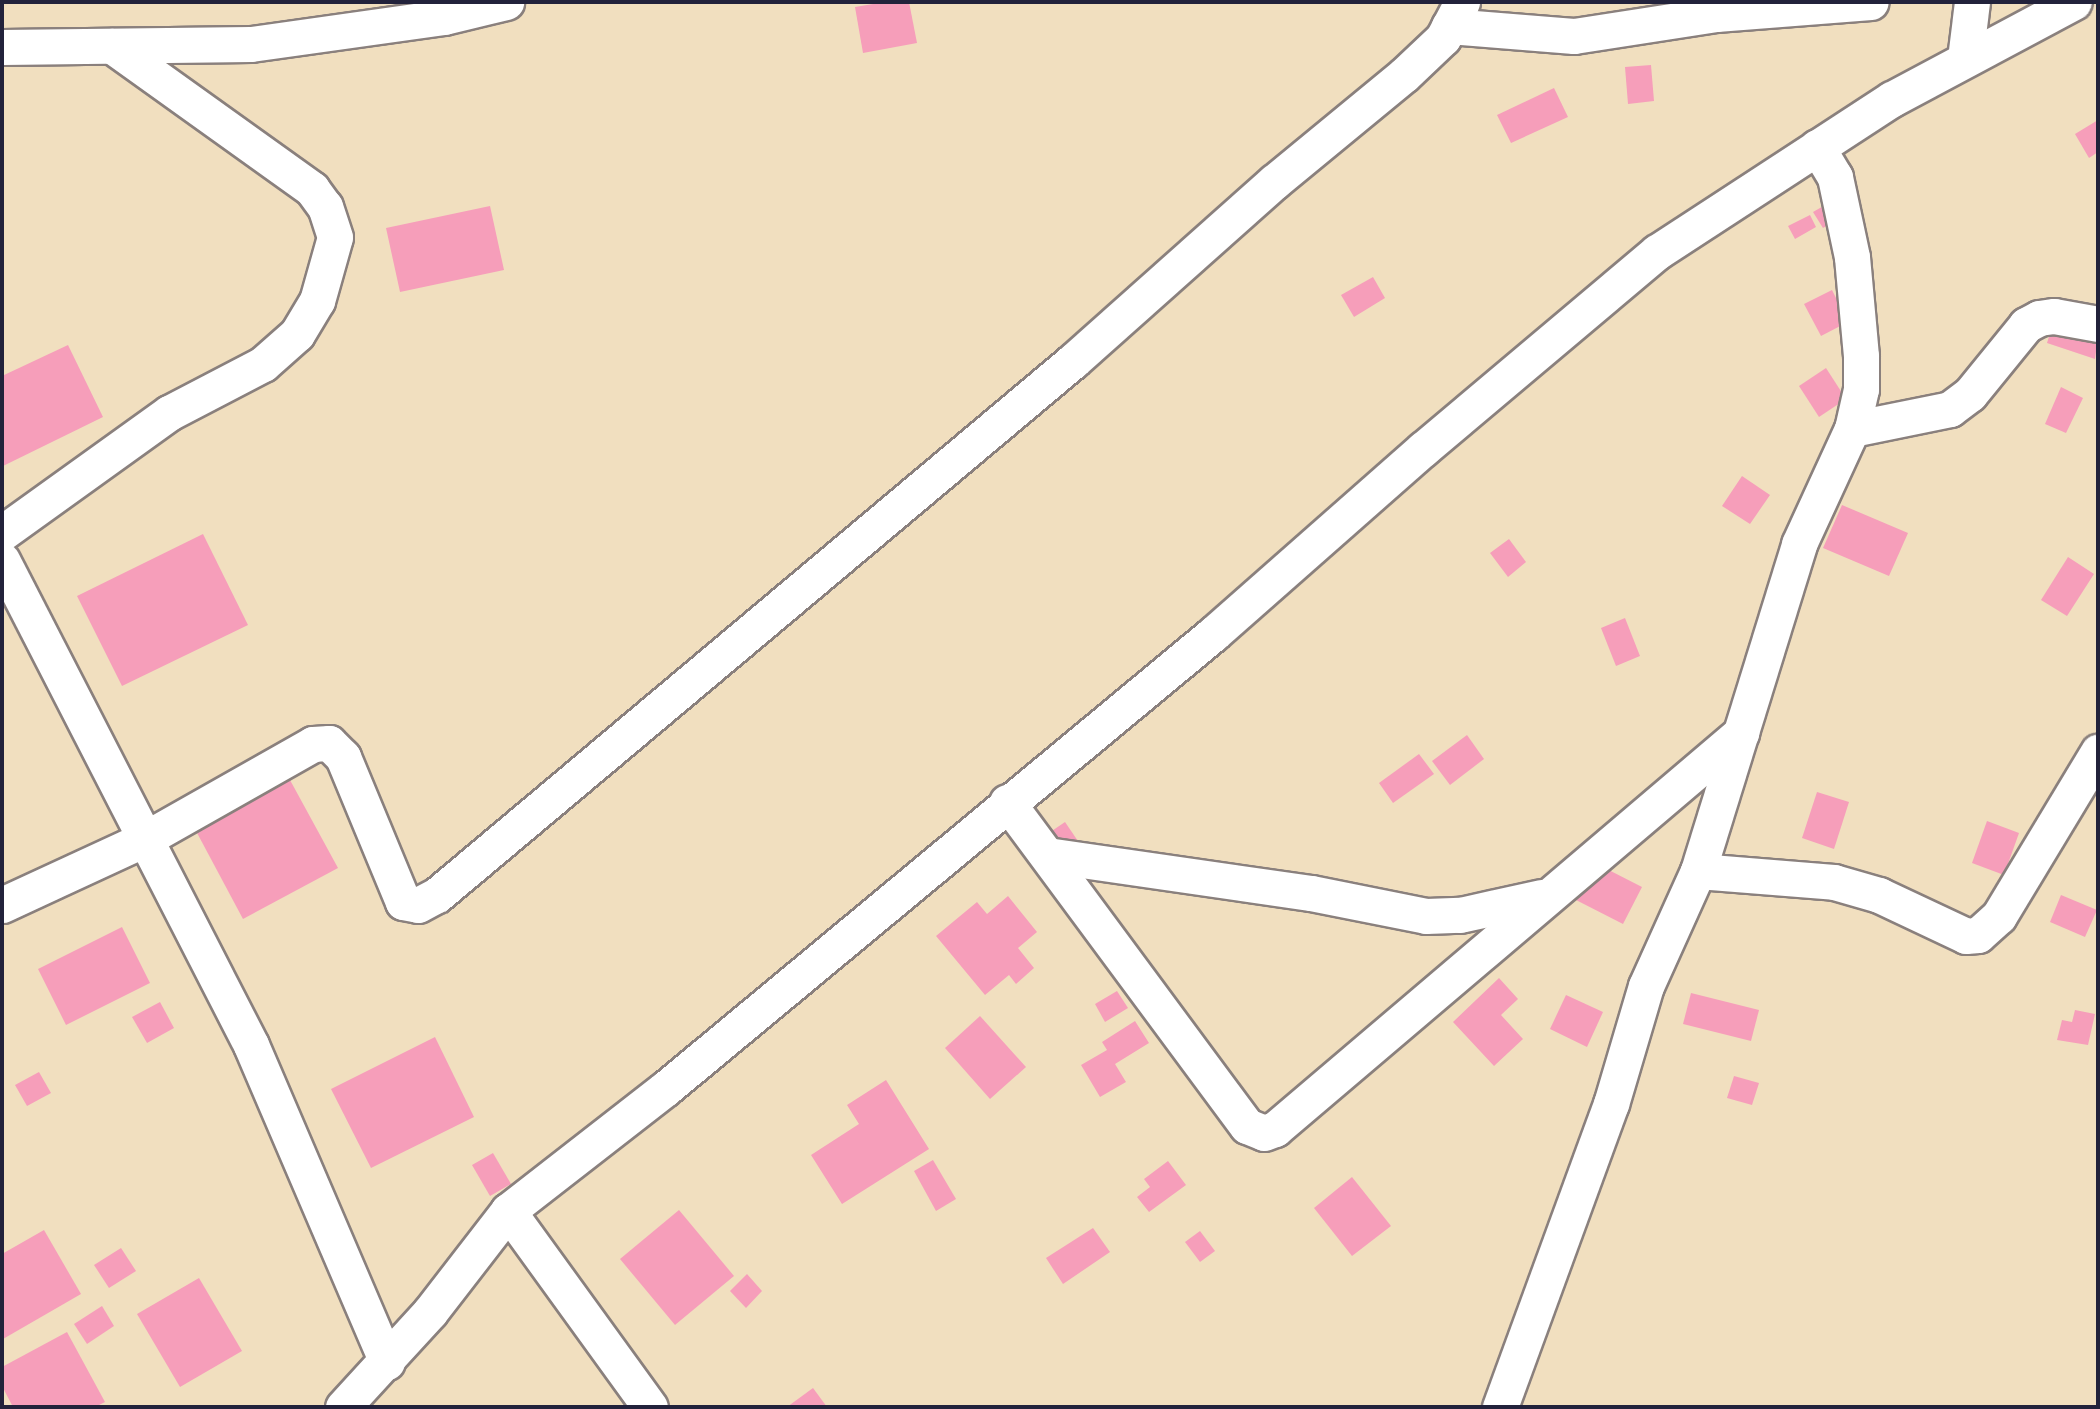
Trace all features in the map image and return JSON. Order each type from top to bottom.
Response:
[{"type":"street","points":[[2,47],[251,44],[444,17],[506,2]]},
{"type":"street","points":[[2,905],[145,839],[313,744],[329,743],[343,757],[402,902],[418,905],[438,895],[1073,361],[1274,182],[1404,75],[1443,38],[1455,14],[1574,36],[1716,14],[1871,2]]},
{"type":"street","points":[[1965,59],[1972,2]]},
{"type":"street","points":[[343,1407],[387,1362],[508,1211],[666,1088],[1007,802],[1213,635],[1433,440],[1657,252],[1817,147],[1965,59],[2074,2]]},
{"type":"street","points":[[2,533],[169,413],[263,364],[298,334],[317,301],[335,237],[325,207],[312,189],[112,46]]},
{"type":"street","points":[[1500,1407],[1611,1104],[1646,986],[1698,871],[1799,544],[1852,429],[1861,389],[1861,356],[1852,257],[1835,177],[1817,147]]},
{"type":"street","points":[[1852,429],[1950,409],[1970,394],[2026,325],[2039,318],[2054,316],[2098,324]]},
{"type":"street","points":[[2,560],[251,1045],[387,1362]]},
{"type":"street","points":[[1007,802],[1247,1126],[1264,1133],[1275,1129],[1741,733]]},
{"type":"street","points":[[1698,871],[1834,882],[1879,895],[1966,936],[1978,935],[1999,916],[2098,752]]},
{"type":"street","points":[[1047,855],[1311,893],[1426,916],[1493,910],[1550,895]]},
{"type":"street","points":[[508,1211],[650,1407]]},
{"type":"building","points":[[885,2],[909,2],[917,43],[863,53],[855,7]]},
{"type":"building","points":[[1651,65],[1654,101],[1628,104],[1625,67]]},
{"type":"building","points":[[1554,88],[1568,117],[1511,143],[1497,115]]},
{"type":"building","points":[[2098,120],[2098,152],[2089,158],[2075,134]]},
{"type":"building","points":[[1834,200],[1843,216],[1823,228],[1813,212]]},
{"type":"building","points":[[490,206],[504,270],[400,292],[386,228]]},
{"type":"building","points":[[1810,215],[1816,227],[1795,239],[1788,226]]},
{"type":"building","points":[[1373,277],[1385,298],[1354,317],[1341,295]]},
{"type":"building","points":[[1832,290],[1848,322],[1821,336],[1804,304]]},
{"type":"building","points":[[2054,321],[2098,336],[2095,359],[2047,343]]},
{"type":"building","points":[[68,345],[103,417],[3,466],[2,376]]},
{"type":"building","points":[[1826,368],[1846,399],[1819,417],[1799,386]]},
{"type":"building","points":[[2061,387],[2083,398],[2066,433],[2045,424]]},
{"type":"building","points":[[1742,476],[1770,495],[1750,524],[1722,506]]},
{"type":"building","points":[[1842,505],[1908,533],[1889,576],[1823,548]]},
{"type":"building","points":[[203,534],[248,625],[122,686],[77,596]]},
{"type":"building","points":[[1509,539],[1526,562],[1508,577],[1490,553]]},
{"type":"building","points":[[2068,557],[2094,574],[2067,616],[2041,600]]},
{"type":"building","points":[[1625,618],[1640,656],[1616,666],[1601,628]]},
{"type":"building","points":[[1467,735],[1484,759],[1450,785],[1432,761]]},
{"type":"building","points":[[1419,754],[1434,774],[1393,803],[1379,783]]},
{"type":"building","points":[[290,780],[338,868],[243,919],[196,831]]},
{"type":"building","points":[[1817,792],[1849,802],[1834,849],[1802,838]]},
{"type":"building","points":[[1987,821],[2019,833],[2004,875],[1972,863]]},
{"type":"building","points":[[1065,822],[1082,847],[1040,839]]},
{"type":"building","points":[[1595,863],[1642,887],[1623,924],[1576,900]]},
{"type":"building","points":[[2061,895],[2097,910],[2085,937],[2050,922]]},
{"type":"building","points":[[1008,896],[1037,932],[1018,948],[1034,968],[1016,984],[1009,975],[985,995],[936,936],[977,902],[987,914]]},
{"type":"building","points":[[122,927],[150,983],[66,1025],[38,969]]},
{"type":"building","points":[[1499,978],[1518,999],[1501,1015],[1523,1039],[1494,1066],[1453,1022]]},
{"type":"building","points":[[1117,991],[1128,1008],[1105,1022],[1095,1004]]},
{"type":"building","points":[[1691,993],[1759,1010],[1751,1041],[1683,1024]]},
{"type":"building","points":[[1566,995],[1603,1012],[1587,1047],[1550,1029]]},
{"type":"building","points":[[160,1002],[174,1028],[147,1043],[132,1017]]},
{"type":"building","points":[[2075,1010],[2095,1014],[2088,1045],[2057,1040],[2062,1020],[2072,1022]]},
{"type":"building","points":[[980,1016],[1026,1067],[990,1099],[945,1048]]},
{"type":"building","points":[[1135,1021],[1149,1043],[1115,1064],[1126,1082],[1100,1097],[1081,1065],[1107,1050],[1102,1042]]},
{"type":"building","points":[[435,1037],[474,1117],[371,1168],[331,1089]]},
{"type":"building","points":[[39,1072],[51,1093],[27,1106],[15,1085]]},
{"type":"building","points":[[1734,1076],[1759,1083],[1752,1105],[1727,1098]]},
{"type":"building","points":[[886,1080],[929,1149],[842,1204],[811,1155],[859,1124],[847,1105]]},
{"type":"building","points":[[493,1153],[511,1184],[490,1196],[472,1165]]},
{"type":"building","points":[[933,1160],[956,1199],[936,1211],[914,1171]]},
{"type":"building","points":[[1168,1161],[1186,1185],[1149,1212],[1137,1197],[1150,1187],[1144,1179]]},
{"type":"building","points":[[1352,1177],[1391,1226],[1352,1256],[1314,1208]]},
{"type":"building","points":[[679,1210],[734,1276],[675,1325],[620,1259]]},
{"type":"building","points":[[1093,1228],[1110,1252],[1063,1284],[1046,1258]]},
{"type":"building","points":[[44,1230],[81,1294],[3,1339],[2,1254]]},
{"type":"building","points":[[1200,1231],[1215,1251],[1200,1262],[1185,1242]]},
{"type":"building","points":[[121,1248],[136,1271],[109,1288],[94,1265]]},
{"type":"building","points":[[747,1274],[762,1291],[746,1308],[730,1291]]},
{"type":"building","points":[[199,1278],[242,1351],[180,1387],[137,1314]]},
{"type":"building","points":[[102,1306],[114,1326],[87,1344],[74,1324]]},
{"type":"building","points":[[67,1332],[105,1402],[95,1407],[13,1407],[2,1386],[2,1367]]},
{"type":"building","points":[[813,1388],[827,1407],[787,1407]]}]
